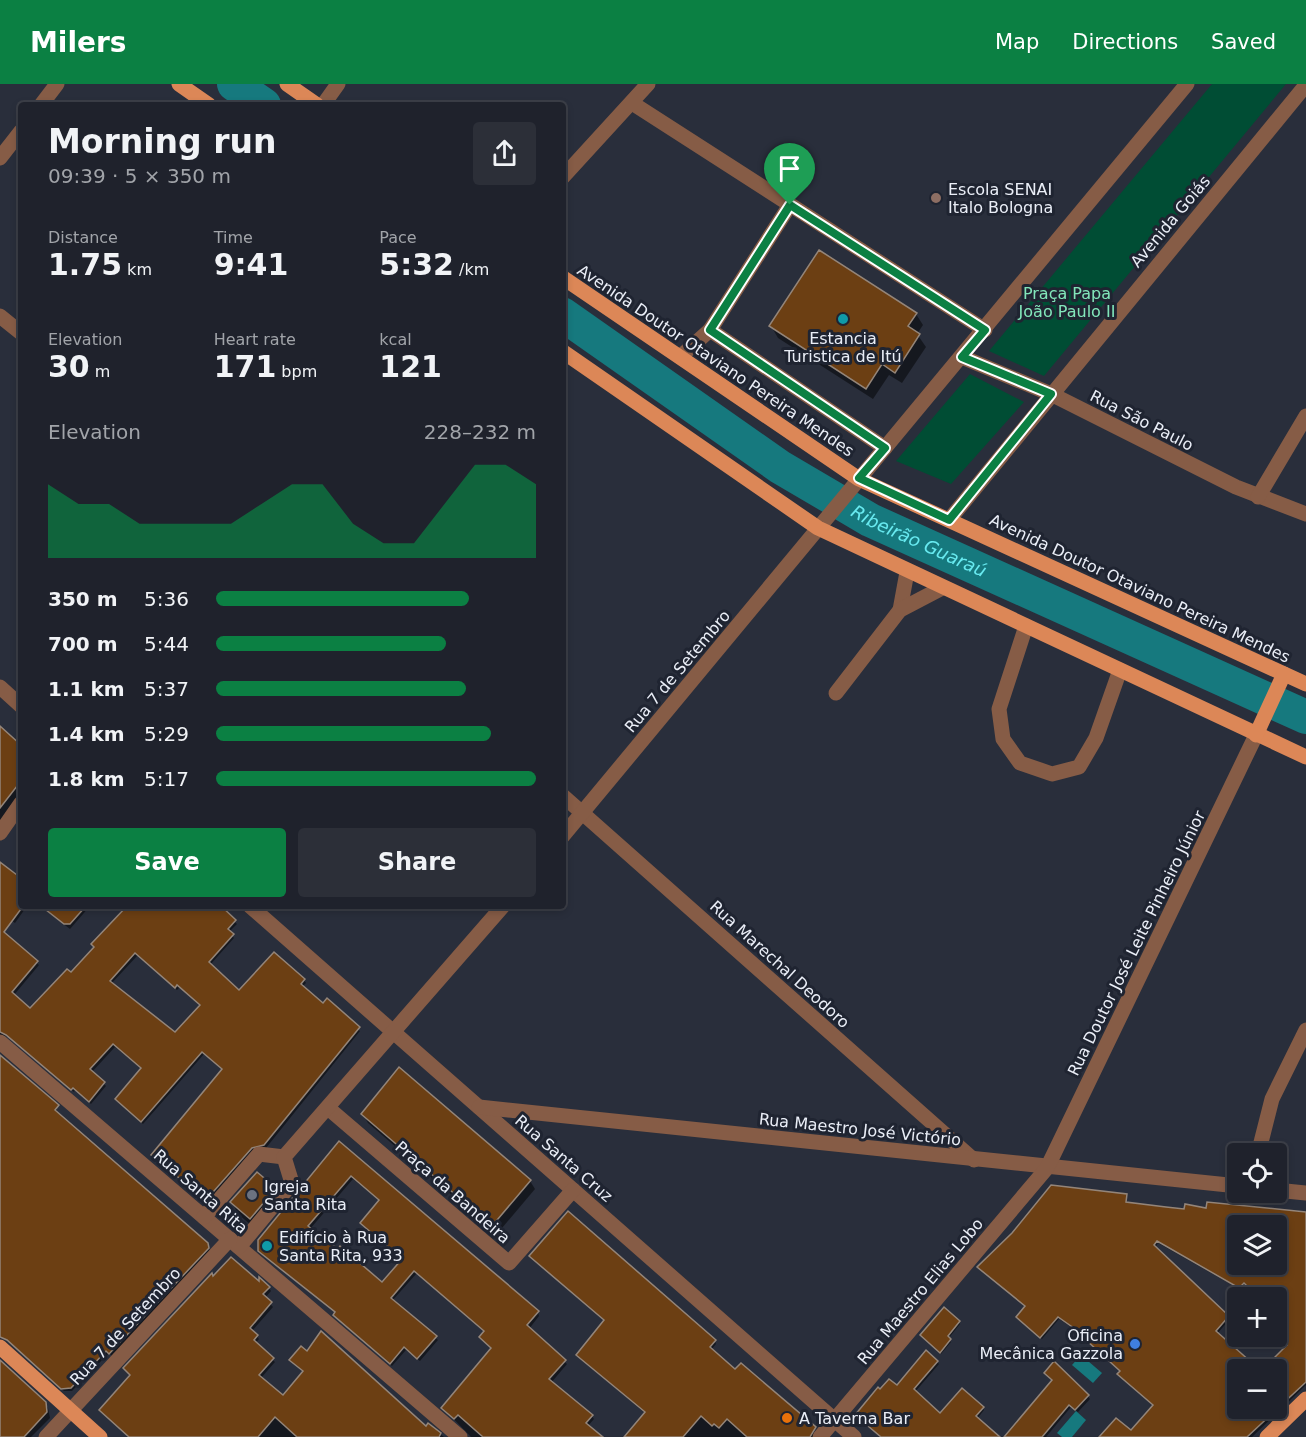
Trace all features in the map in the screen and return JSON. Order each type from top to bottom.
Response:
[{"type":"main road","points":[[178,84],[205,102]]},
{"type":"main road","points":[[287,84],[313,102]]},
{"type":"main road","name":"Avenida Doutor Otaviano Pereira Mendes","points":[[566,280],[859,478],[1306,684]]},
{"type":"main road","points":[[566,354],[823,522],[907,572],[1306,757]]},
{"type":"main road","points":[[1256,735],[1284,674]]},
{"type":"main road","points":[[0,1347],[100,1437]]},
{"type":"main road","points":[[1267,1437],[1306,1399]]},
{"type":"street","points":[[43,102],[57,84]]},
{"type":"street","points":[[325,102],[338,84]]},
{"type":"street","points":[[566,174],[648,84]]},
{"type":"street","points":[[823,522],[985,330],[1187,84]]},
{"type":"street","name":"Avenida Goiás","points":[[949,520],[1306,85]]},
{"type":"street","points":[[632,103],[985,330]]},
{"type":"street","points":[[0,158],[18,135]]},
{"type":"street","points":[[680,357],[710,330],[790,205]]},
{"type":"street","points":[[0,316],[18,331]]},
{"type":"street","points":[[710,330],[885,448]]},
{"type":"street","name":"Rua São Paulo","points":[[962,357],[1051,394],[1258,497],[1306,514]]},
{"type":"street","points":[[1258,497],[1306,416]]},
{"type":"street","name":"Rua 7 de Setembro","points":[[566,832],[823,522]]},
{"type":"street","points":[[900,610],[907,572]]},
{"type":"street","points":[[836,693],[900,610],[942,588]]},
{"type":"street","points":[[1026,626],[999,709],[1003,739],[1020,763],[1052,774],[1079,767],[1096,738],[1120,670]]},
{"type":"street","points":[[0,687],[18,702]]},
{"type":"street","name":"Rua Doutor José Leite Pinheiro Júnior","points":[[1047,1168],[1256,735]]},
{"type":"street","name":"Rua Marechal Deodoro","points":[[566,798],[974,1160]]},
{"type":"street","points":[[0,833],[18,807]]},
{"type":"street","name":"Rua Santa Cruz","points":[[253,909],[854,1437]]},
{"type":"street","points":[[204,1217],[260,1154],[284,1157],[500,909]]},
{"type":"street","points":[[1261,1143],[1272,1099],[1306,1030]]},
{"type":"street","name":"Rua Santa Rita","points":[[0,1042],[460,1437]]},
{"type":"street","name":"Rua Maestro José Victório","points":[[479,1107],[1227,1185]]},
{"type":"street","name":"Praça da Bandeira","points":[[328,1108],[509,1263],[573,1190]]},
{"type":"street","name":"Rua 7 de Setembro","points":[[46,1437],[292,1183],[284,1157]]},
{"type":"street","name":"Rua Maestro Elias Lobo","points":[[820,1437],[1047,1168]]},
{"type":"street","points":[[1287,1191],[1306,1193]]},
{"type":"green space","name":"Praça Papa João Paulo II","points":[[1212,84],[1286,84],[1044,376],[989,351]]},
{"type":"green space","points":[[970,374],[1024,402],[951,484],[896,461]]},
{"type":"shaded area","points":[[1081,1355],[1102,1373],[1093,1383],[1072,1365]]},
{"type":"shaded area","points":[[1076,1411],[1086,1420],[1072,1437],[1062,1437],[1057,1433]]},
{"type":"building","name":"Estancia Turistica de Itú","points":[[819,250],[917,313],[908,326],[920,334],[895,373],[882,364],[866,389],[769,326]]},
{"type":"building","points":[[0,726],[18,742],[18,785],[0,808]]},
{"type":"building","points":[[0,862],[18,876],[18,909],[21,909],[4,932],[38,961],[12,992],[30,1008],[67,969],[71,972],[94,947],[91,944],[124,909],[224,909],[236,920],[228,929],[234,934],[209,962],[239,990],[274,952],[305,979],[301,984],[323,1003],[327,998],[360,1027],[264,1145],[252,1148],[206,1200],[151,1155],[222,1069],[202,1052],[141,1122],[115,1099],[141,1068],[113,1044],[90,1069],[105,1082],[89,1102],[73,1088],[71,1090],[0,1032]],"holes":[[[135,953],[175,988],[177,985],[200,1005],[175,1032],[110,981]]]},
{"type":"building","points":[[45,909],[83,909],[70,924],[64,924]]},
{"type":"building","points":[[0,1055],[59,1105],[55,1110],[208,1243],[209,1248],[109,1354],[106,1351],[71,1388],[61,1389],[7,1340],[0,1337]]},
{"type":"building","points":[[399,1067],[531,1180],[492,1226],[361,1114]]},
{"type":"building","points":[[339,1141],[539,1311],[527,1325],[566,1360],[549,1379],[593,1415],[586,1423],[603,1437],[483,1437],[458,1415],[454,1419],[441,1408],[491,1348],[479,1337],[484,1331],[414,1271],[391,1298],[437,1336],[417,1359],[404,1347],[390,1364],[333,1315],[335,1312],[258,1251],[258,1240]],"holes":[[[351,1176],[379,1200],[360,1223],[402,1259],[382,1282],[340,1246],[338,1249],[308,1226]]]},
{"type":"building","name":"Igreja Santa Rita","points":[[257,1172],[276,1188],[250,1219],[230,1202]]},
{"type":"building","points":[[1051,1185],[1127,1194],[1126,1202],[1184,1209],[1185,1204],[1206,1208],[1207,1202],[1306,1212],[1306,1382],[1287,1400],[1287,1359],[1273,1359],[1287,1347],[1287,1287],[1248,1287],[1244,1283],[1237,1287],[1157,1241],[1154,1245],[1227,1314],[1227,1318],[1216,1331],[1227,1341],[1227,1347],[1234,1347],[1248,1359],[1227,1359],[1227,1419],[1266,1419],[1247,1437],[1099,1437],[1116,1418],[1131,1430],[1153,1405],[1117,1374],[1120,1371],[1086,1340],[1088,1338],[1058,1317],[1040,1338],[1016,1317],[1025,1306],[977,1267],[1012,1233]]},
{"type":"building","points":[[568,1211],[716,1340],[710,1347],[735,1369],[741,1363],[816,1427],[810,1437],[747,1437],[727,1419],[719,1428],[714,1424],[712,1426],[701,1416],[683,1437],[624,1437],[645,1412],[576,1355],[604,1320],[529,1256]]},
{"type":"building","points":[[231,1257],[259,1281],[259,1277],[270,1287],[263,1294],[272,1302],[250,1328],[258,1335],[254,1340],[274,1358],[259,1375],[283,1395],[303,1371],[289,1360],[301,1346],[307,1351],[321,1331],[426,1426],[428,1423],[441,1433],[439,1437],[297,1437],[275,1417],[258,1437],[129,1437],[99,1410],[130,1375],[123,1368],[212,1273],[213,1276]]},
{"type":"building","points":[[944,1307],[960,1321],[948,1336],[951,1339],[940,1353],[920,1335]]},
{"type":"building","points":[[926,1350],[938,1361],[914,1389],[940,1413],[962,1388],[984,1407],[976,1416],[1000,1437],[881,1437],[855,1415],[878,1387],[880,1389],[889,1379],[897,1385]]},
{"type":"building","points":[[0,1360],[46,1402],[47,1412],[24,1437],[0,1437]]},
{"type":"building","points":[[1054,1361],[1089,1395],[1075,1410],[1069,1405],[1042,1437],[1004,1437],[1052,1380],[1044,1373]]},
{"type":"waterway","name":"Ribeirão Guaraú","points":[[234,84],[260,102]]},
{"type":"waterway","name":"Ribeirão Guaraú","points":[[566,317],[780,467],[870,520],[1306,717]]},
{"type":"place","name":"Escola SENAI Italo Bologna","points":[[936,198]]},
{"type":"place","name":"Estancia Turistica de Itú","points":[[843,319]]},
{"type":"place","name":"Igreja Santa Rita","points":[[252,1195]]},
{"type":"place","name":"Edifício à Rua Santa Rita, 933","points":[[267,1246]]},
{"type":"place","name":"Oficina Mecânica Gazzola","points":[[1135,1344]]},
{"type":"place","name":"A Taverna Bar","points":[[787,1418]]},
{"type":"route","points":[[790,205],[985,330],[962,357],[1051,394],[949,520],[859,478],[885,448],[710,330],[790,205]]}]
